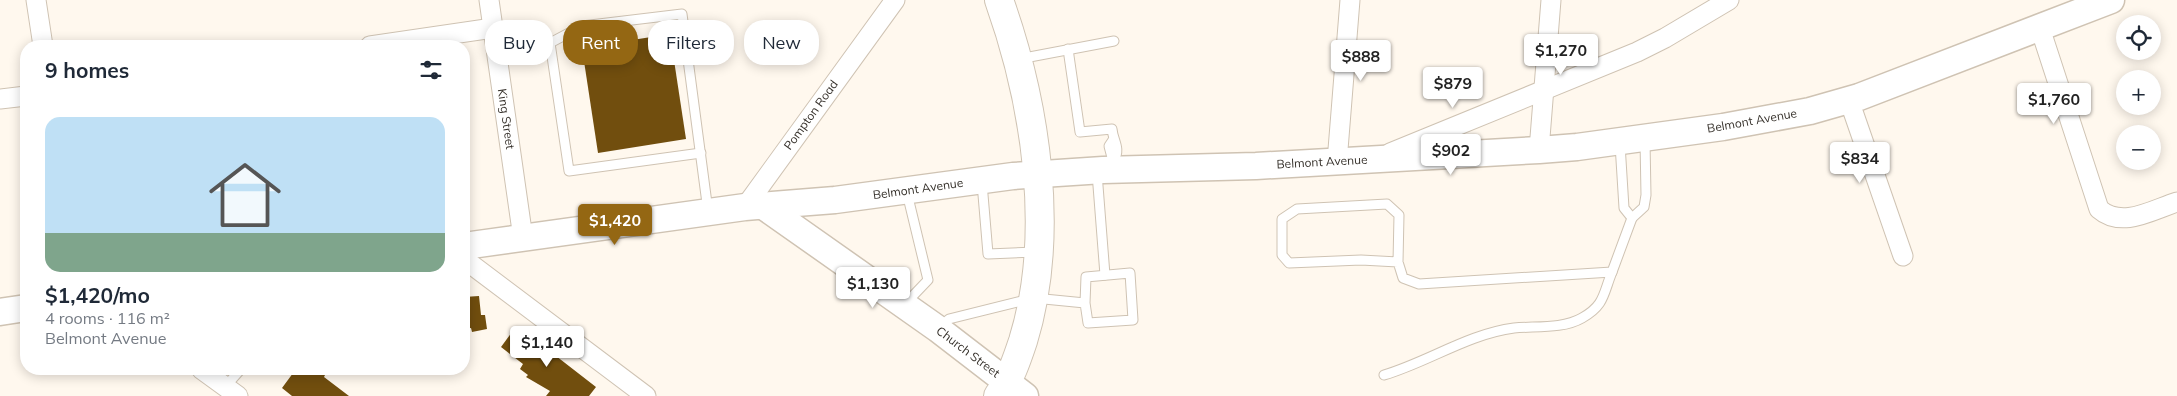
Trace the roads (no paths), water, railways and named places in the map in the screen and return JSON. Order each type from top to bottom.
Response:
[{"type":"main road","points":[[998,0],[1019,59],[1027,95],[1040,207],[1040,252],[1034,298],[1010,391]]},
{"type":"main road","name":"Belmont Avenue","points":[[470,245],[754,206],[835,200],[982,180],[1108,167],[1338,162],[1539,150],[1632,140],[1769,120],[1849,100],[2111,0]]},
{"type":"main road","name":"Church Street","points":[[754,206],[938,329],[1010,391]]},
{"type":"main road","points":[[0,312],[20,309]]},
{"type":"street","points":[[36,0],[42,40]]},
{"type":"street","name":"King Street","points":[[489,0],[492,20]]},
{"type":"street","name":"Pompton Road","points":[[754,206],[895,0]]},
{"type":"street","points":[[1338,162],[1350,0]]},
{"type":"street","points":[[1539,150],[1551,0]]},
{"type":"street","name":"Belmont Avenue","points":[[1375,160],[1543,89],[1644,49],[1729,0]]},
{"type":"street","points":[[2040,28],[2099,209],[2106,216],[2128,218],[2177,202]]},
{"type":"street","points":[[411,40],[485,29]]},
{"type":"street","name":"King Street","points":[[499,65],[523,238]]},
{"type":"street","points":[[0,99],[20,97]]},
{"type":"street","points":[[1849,100],[1903,256]]},
{"type":"street","points":[[470,264],[646,396]]},
{"type":"street","points":[[209,375],[232,391]]},
{"type":"lane","points":[[553,42],[582,26],[682,14],[708,212]]},
{"type":"lane","points":[[1019,59],[1114,41]]},
{"type":"lane","points":[[1068,49],[1080,132],[1112,129],[1113,140],[1117,146],[1117,154],[1108,167],[1105,275]]},
{"type":"lane","points":[[553,64],[569,171],[701,153]]},
{"type":"lane","points":[[1632,140],[1624,208],[1632,218]]},
{"type":"lane","points":[[1384,375],[1409,368],[1463,343],[1512,328],[1569,324],[1582,318],[1601,304],[1632,218],[1644,207],[1645,201],[1632,140]]},
{"type":"lane","points":[[982,180],[988,254],[1040,252]]},
{"type":"lane","points":[[903,305],[928,280],[906,190]]},
{"type":"lane","points":[[1398,262],[1361,260],[1289,263],[1282,255],[1282,219],[1296,209],[1387,204],[1399,214],[1398,262],[1403,278],[1418,284],[1612,272]]},
{"type":"lane","points":[[1130,273],[1133,320],[1088,323],[1085,303],[1086,276],[1130,273]]},
{"type":"lane","points":[[938,329],[949,319],[1034,298],[1085,303]]},
{"type":"lane","points":[[232,391],[239,375]]}]
